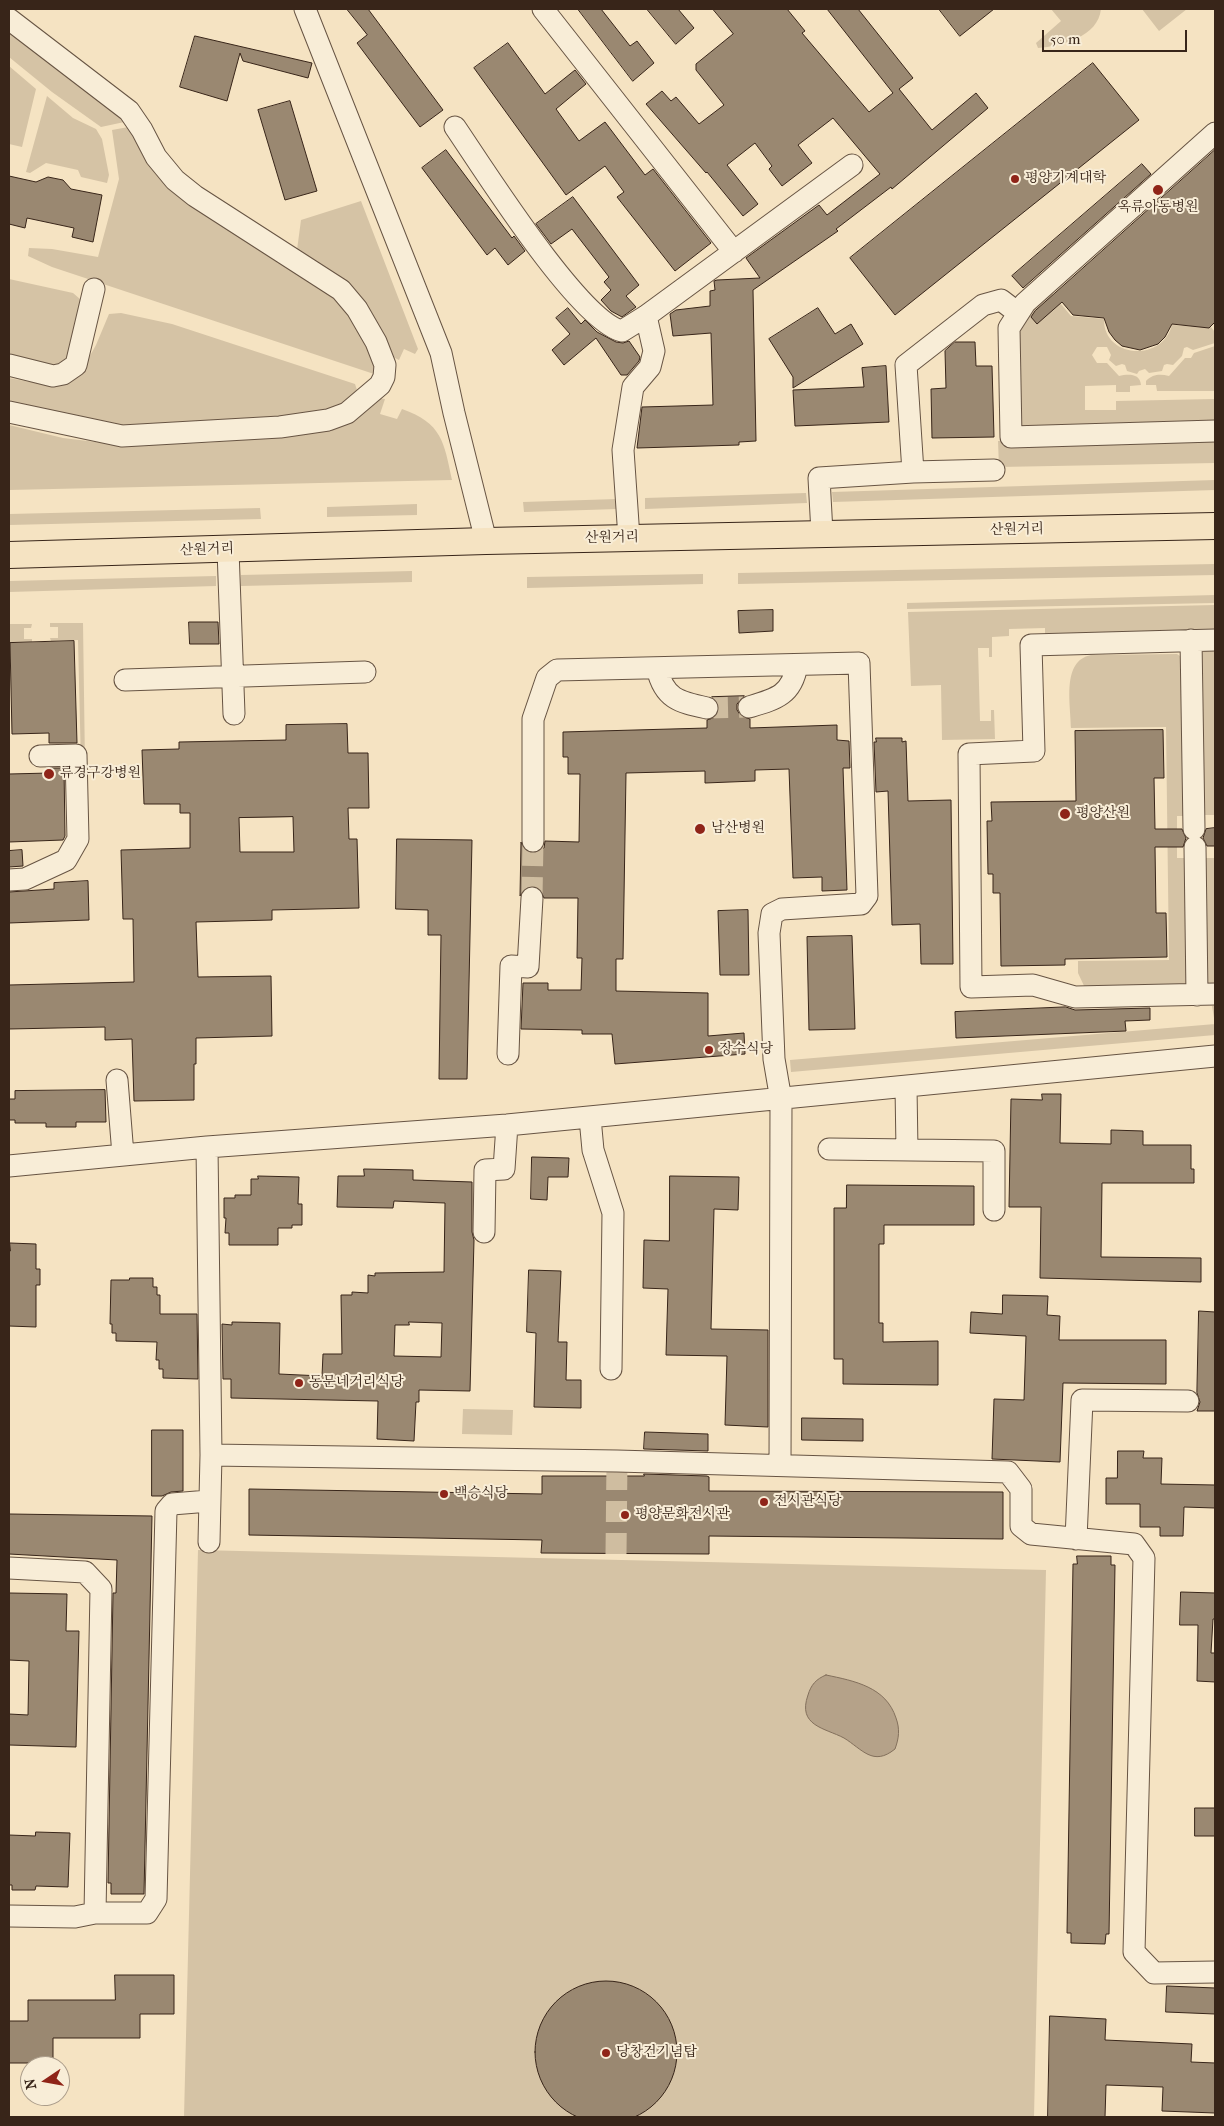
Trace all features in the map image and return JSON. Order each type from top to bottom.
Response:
[{"type":"main road","name":"산원거리","points":[[9,555],[486,541],[1215,526]]},
{"type":"street","points":[[305,9],[441,353],[486,541]]},
{"type":"street","points":[[543,9],[734,252]]},
{"type":"street","points":[[9,19],[129,111],[142,130],[156,157],[175,180],[194,196],[341,290],[357,310],[376,342],[385,365],[384,376],[380,384],[347,413],[328,420],[280,427],[122,436],[9,412]]},
{"type":"street","points":[[455,127],[548,262],[585,303],[613,329],[622,331],[646,316],[852,165]]},
{"type":"street","points":[[1215,133],[1025,303],[1009,328],[1012,436],[1215,431]]},
{"type":"street","points":[[9,365],[53,376],[63,374],[76,366],[94,289]]},
{"type":"street","points":[[912,472],[906,365],[983,305],[1001,300],[1018,313]]},
{"type":"street","points":[[629,538],[624,450],[634,387],[650,367],[654,351],[646,316]]},
{"type":"street","points":[[822,533],[819,478],[912,472],[994,470]]},
{"type":"street","points":[[228,550],[234,714]]},
{"type":"street","points":[[1190,640],[1194,838],[1206,994],[1075,997],[1033,985],[971,987],[969,754],[1034,751],[1031,645],[1190,640],[1215,640]]},
{"type":"street","points":[[533,841],[533,720],[547,678],[557,670],[859,663],[868,896],[861,904],[782,909],[772,914],[769,933],[774,1059],[781,1100],[780,1465]]},
{"type":"street","points":[[749,707],[775,699],[789,688],[795,679],[797,665]]},
{"type":"street","points":[[657,668],[660,680],[667,692],[681,703],[707,708]]},
{"type":"street","points":[[125,680],[365,672]]},
{"type":"street","points":[[9,880],[25,879],[66,860],[78,838],[76,755],[40,756]]},
{"type":"street","points":[[508,1054],[511,966],[528,967],[532,898]]},
{"type":"street","points":[[9,1166],[207,1147],[590,1118],[1215,1056]]},
{"type":"street","points":[[117,1080],[123,1155]]},
{"type":"street","points":[[906,1087],[907,1150]]},
{"type":"street","points":[[590,1118],[593,1150],[613,1213],[611,1369]]},
{"type":"street","points":[[484,1232],[485,1170],[504,1169],[507,1125]]},
{"type":"street","points":[[207,1147],[211,1455],[209,1542]]},
{"type":"street","points":[[829,1149],[994,1151],[994,1210]]},
{"type":"street","points":[[1076,1538],[1082,1400],[1188,1401]]},
{"type":"street","points":[[211,1455],[780,1465],[1008,1472],[1021,1489],[1021,1526],[1031,1534],[1134,1544],[1144,1558],[1134,1952],[1154,1973],[1215,1972]]},
{"type":"street","points":[[9,1916],[75,1917],[95,1913],[147,1913],[156,1899],[166,1511],[172,1504],[209,1501]]},
{"type":"street","points":[[9,1568],[86,1572],[101,1589],[95,1913]]},
{"type":"shaded area","points":[[1051,9],[1101,9],[1093,27],[1086,33],[1068,42],[1038,48],[1036,43],[1061,21]]},
{"type":"shaded area","points":[[1142,9],[1187,9],[1159,31]]},
{"type":"shaded area","points":[[9,26],[129,121],[101,127],[52,92],[9,57]]},
{"type":"shaded area","points":[[9,66],[36,89],[22,147],[9,144]]},
{"type":"shaded area","points":[[47,96],[73,118],[96,129],[102,139],[109,175],[107,183],[81,177],[78,170],[46,163],[30,173],[26,172]]},
{"type":"shaded area","points":[[134,126],[179,196],[196,210],[218,221],[335,293],[370,343],[377,375],[52,267],[28,256],[29,248],[52,249],[98,257],[119,179],[112,130]]},
{"type":"shaded area","points":[[361,201],[418,349],[415,354],[404,349],[399,360],[387,354],[297,250],[301,220]]},
{"type":"shaded area","points":[[9,279],[73,293],[80,299],[82,308],[71,360],[56,369],[9,358]]},
{"type":"shaded area","points":[[1051,292],[1071,316],[1104,319],[1106,332],[1113,342],[1122,348],[1134,351],[1146,350],[1157,346],[1166,337],[1172,325],[1211,327],[1215,332],[1215,343],[1193,350],[1187,347],[1184,348],[1182,356],[1173,365],[1164,365],[1162,371],[1149,373],[1145,369],[1137,374],[1127,371],[1125,365],[1116,366],[1109,360],[1111,355],[1107,347],[1097,347],[1092,355],[1097,363],[1107,363],[1119,376],[1136,376],[1141,385],[1130,386],[1130,392],[1116,392],[1116,385],[1085,386],[1085,410],[1116,410],[1116,401],[1214,399],[1215,426],[1020,431],[1017,332],[1021,319]]},
{"type":"shaded area","points":[[121,313],[172,324],[355,384],[358,393],[341,408],[279,417],[124,429],[9,406],[9,378],[30,382],[58,381],[87,361],[109,314]]},
{"type":"shaded area","points":[[1215,346],[1215,391],[1157,391],[1156,385],[1146,385],[1146,381],[1151,377],[1169,376],[1185,358],[1191,358],[1194,353]]},
{"type":"shaded area","points":[[377,398],[385,399],[380,414],[397,419],[402,409],[426,421],[433,428],[443,445],[452,480],[9,490],[9,425],[63,438],[121,445],[204,443],[283,437]]},
{"type":"shaded area","points":[[1215,436],[1215,463],[999,467],[998,441]]},
{"type":"shaded area","points":[[1215,480],[1215,490],[833,502],[832,492]]},
{"type":"shaded area","points":[[806,493],[807,503],[645,509],[645,498]]},
{"type":"shaded area","points":[[617,499],[617,509],[524,512],[523,502]]},
{"type":"shaded area","points":[[417,504],[417,515],[327,517],[327,507]]},
{"type":"shaded area","points":[[260,508],[261,519],[9,525],[9,514]]},
{"type":"shaded area","points":[[1215,564],[1215,575],[738,584],[738,573]]},
{"type":"shaded area","points":[[412,571],[412,582],[241,586],[241,575]]},
{"type":"shaded area","points":[[703,574],[703,584],[527,588],[527,577]]},
{"type":"shaded area","points":[[216,576],[216,586],[9,592],[9,581]]},
{"type":"shaded area","points":[[1215,595],[1215,603],[907,609],[907,603]]},
{"type":"shaded area","points":[[1215,605],[1215,630],[1045,635],[1045,628],[1009,629],[1009,636],[992,637],[992,657],[989,657],[989,648],[978,648],[980,721],[991,721],[991,710],[994,710],[995,739],[942,740],[941,685],[911,686],[908,612]]},
{"type":"shaded area","points":[[50,623],[83,623],[85,765],[81,765],[78,640],[51,641],[50,638],[58,638],[58,627],[50,627]]},
{"type":"shaded area","points":[[9,624],[32,624],[31,628],[24,628],[24,639],[32,639],[32,642],[9,642]]},
{"type":"shaded area","points":[[1215,650],[1215,815],[1199,815],[1199,656],[1202,652]]},
{"type":"shaded area","points":[[1177,654],[1183,658],[1186,816],[1177,816],[1177,858],[1186,858],[1188,989],[1085,988],[1078,973],[1078,961],[1169,960],[1166,727],[1071,728],[1069,696],[1071,675],[1075,666],[1082,659],[1091,655]]},
{"type":"shaded area","points":[[1200,858],[1215,858],[1215,989],[1202,989]]},
{"type":"shaded area","points":[[1215,1005],[1215,1024],[1212,1006]]},
{"type":"shaded area","points":[[1215,1024],[1215,1035],[791,1072],[790,1060]]},
{"type":"shaded area","points":[[463,1409],[513,1410],[512,1435],[462,1434]]},
{"type":"shaded area","points":[[198,1550],[1046,1570],[1034,2117],[184,2117]]},
{"type":"shaded area","points":[[826,1675],[868,1687],[885,1699],[891,1707],[898,1726],[895,1749],[880,1756],[868,1754],[844,1738],[821,1728],[810,1720],[806,1713],[809,1691],[819,1678]]},
{"type":"building","points":[[347,9],[368,9],[443,110],[420,127],[357,43],[367,35]]},
{"type":"building","points":[[578,9],[601,9],[630,46],[637,41],[654,63],[633,81]]},
{"type":"building","points":[[647,9],[678,9],[694,28],[676,44]]},
{"type":"building","points":[[713,9],[787,9],[805,31],[802,33],[869,112],[893,93],[827,9],[858,9],[913,78],[899,89],[932,130],[976,93],[988,108],[892,189],[891,187],[836,229],[838,231],[753,290],[756,441],[739,442],[739,445],[637,448],[642,407],[713,405],[711,333],[673,336],[670,314],[676,310],[710,306],[710,291],[715,290],[714,281],[760,278],[746,258],[819,205],[827,215],[880,174],[833,118],[798,145],[812,163],[782,186],[769,169],[772,166],[755,143],[727,165],[758,204],[743,216],[707,172],[646,104],[662,91],[671,101],[676,97],[699,124],[724,105],[696,70],[696,64],[733,34]]},
{"type":"building","points":[[939,9],[994,9],[960,36]]},
{"type":"building","points":[[195,36],[312,63],[308,78],[243,61],[240,53],[227,101],[180,87]]},
{"type":"building","points":[[508,43],[545,94],[575,70],[586,84],[556,109],[579,141],[605,122],[645,175],[653,169],[711,243],[675,271],[617,197],[624,192],[605,166],[566,195],[474,68]]},
{"type":"building","points":[[1093,63],[1139,120],[895,315],[850,258]]},
{"type":"building","points":[[290,101],[317,191],[285,200],[258,110]]},
{"type":"building","points":[[446,150],[512,238],[514,236],[525,251],[508,265],[495,248],[487,255],[422,168]]},
{"type":"building","points":[[1215,150],[1215,322],[1209,328],[1172,324],[1165,337],[1158,344],[1140,350],[1122,346],[1115,340],[1109,332],[1104,318],[1073,315],[1062,302],[1037,324],[1031,317],[1035,311]]},
{"type":"building","points":[[1142,164],[1151,174],[1023,288],[1012,276]]},
{"type":"building","points":[[9,176],[36,182],[48,177],[63,180],[71,189],[102,195],[93,242],[72,237],[74,228],[27,218],[25,228],[9,224]]},
{"type":"building","points":[[573,197],[639,285],[626,296],[636,307],[622,317],[611,311],[601,300],[611,290],[604,282],[609,277],[572,229],[551,244],[536,224]]},
{"type":"building","points":[[568,308],[581,324],[585,320],[597,332],[616,342],[623,343],[629,341],[640,357],[639,361],[627,375],[621,375],[596,338],[564,365],[552,350],[570,334],[556,318]]},
{"type":"building","points":[[818,308],[835,334],[851,324],[863,344],[793,388],[793,377],[769,339]]},
{"type":"building","points":[[955,342],[975,342],[976,366],[992,366],[994,437],[932,438],[931,389],[946,388],[945,351]]},
{"type":"building","points":[[886,366],[889,422],[795,426],[793,390],[864,387],[862,368]]},
{"type":"building","points":[[773,610],[773,631],[739,633],[738,611]]},
{"type":"building","points":[[189,622],[218,622],[219,644],[190,644]]},
{"type":"building","points":[[74,641],[77,743],[49,743],[49,733],[12,734],[10,643]]},
{"type":"building","points":[[744,696],[737,704],[737,710],[741,716],[750,719],[750,728],[837,725],[837,740],[849,741],[850,768],[843,768],[847,890],[822,891],[822,877],[793,878],[789,769],[755,770],[755,781],[705,783],[705,771],[626,773],[623,959],[616,959],[616,991],[708,993],[708,1036],[744,1033],[745,1054],[615,1064],[612,1034],[582,1034],[582,1030],[521,1029],[523,983],[548,983],[548,990],[581,990],[582,958],[577,958],[578,898],[544,898],[539,888],[532,886],[526,887],[520,896],[521,842],[526,852],[533,853],[544,848],[545,841],[579,842],[580,774],[568,774],[568,757],[563,757],[563,732],[707,728],[707,720],[716,717],[719,710],[719,704],[712,697]]},
{"type":"building","points":[[347,724],[348,753],[368,753],[369,808],[348,808],[349,839],[357,839],[359,908],[272,910],[272,920],[196,922],[198,977],[271,976],[272,1036],[196,1038],[194,1100],[134,1101],[132,1039],[105,1040],[105,1027],[9,1029],[9,985],[134,982],[133,919],[123,919],[121,850],[190,848],[190,813],[180,813],[180,804],[144,804],[142,750],[179,749],[179,742],[286,740],[286,725]],"holes":[[[293,817],[294,852],[240,852],[239,818]]]},
{"type":"building","points":[[1163,730],[1164,778],[1154,778],[1155,829],[1182,829],[1186,838],[1183,847],[1155,847],[1156,913],[1166,913],[1167,957],[1065,959],[1065,965],[1001,966],[1000,893],[993,893],[993,874],[988,874],[987,821],[992,821],[991,802],[1076,801],[1075,731]]},
{"type":"building","points":[[876,738],[902,738],[902,742],[906,741],[908,801],[951,800],[953,964],[921,964],[920,924],[892,925],[888,791],[876,792],[874,742],[876,742]]},
{"type":"building","points":[[50,768],[64,768],[65,836],[63,840],[9,842],[9,774],[50,773]]},
{"type":"building","points":[[1215,828],[1215,846],[1207,846],[1203,838],[1206,829]]},
{"type":"building","points":[[397,839],[472,840],[467,1079],[439,1079],[441,935],[428,935],[428,910],[396,909]]},
{"type":"building","points":[[22,850],[23,866],[9,867],[9,851]]},
{"type":"building","points":[[88,881],[89,920],[9,923],[9,892],[54,889],[54,883]]},
{"type":"building","points":[[748,910],[749,975],[720,975],[718,911]]},
{"type":"building","points":[[852,936],[855,1029],[809,1030],[807,937]]},
{"type":"building","points":[[1066,1007],[1075,1010],[1150,1008],[1150,1020],[1125,1021],[1126,1031],[956,1038],[955,1012]]},
{"type":"building","points":[[105,1090],[106,1122],[76,1122],[76,1127],[46,1127],[46,1123],[15,1123],[15,1120],[9,1120],[9,1099],[15,1099],[15,1091]]},
{"type":"building","points":[[1042,1094],[1061,1094],[1060,1143],[1111,1144],[1111,1130],[1143,1131],[1143,1145],[1191,1145],[1191,1169],[1194,1169],[1194,1183],[1102,1183],[1101,1257],[1201,1258],[1201,1282],[1040,1278],[1041,1207],[1009,1207],[1011,1099],[1042,1100]]},
{"type":"building","points":[[532,1157],[569,1158],[568,1177],[548,1177],[547,1200],[531,1199]]},
{"type":"building","points":[[364,1169],[413,1170],[413,1180],[472,1182],[472,1232],[474,1240],[470,1391],[419,1390],[419,1402],[416,1402],[414,1441],[377,1439],[378,1401],[231,1398],[231,1379],[223,1379],[222,1324],[232,1325],[232,1322],[280,1323],[279,1374],[322,1376],[323,1354],[342,1354],[341,1295],[352,1295],[352,1292],[368,1293],[368,1275],[375,1276],[375,1273],[444,1272],[445,1203],[394,1201],[393,1208],[337,1207],[338,1176],[364,1176]],"holes":[[[409,1322],[442,1323],[441,1357],[394,1356],[395,1325],[409,1325]]]},
{"type":"building","points":[[258,1176],[299,1177],[298,1204],[302,1204],[302,1225],[292,1225],[292,1228],[278,1228],[278,1245],[229,1245],[229,1233],[225,1233],[224,1198],[235,1198],[235,1195],[251,1195],[251,1179],[258,1179]]},
{"type":"building","points":[[670,1176],[739,1177],[738,1210],[714,1209],[711,1329],[768,1330],[768,1427],[725,1425],[727,1356],[666,1355],[668,1289],[643,1288],[644,1240],[669,1241]]},
{"type":"building","points":[[847,1185],[974,1186],[974,1225],[884,1225],[884,1244],[879,1244],[879,1323],[883,1323],[883,1342],[938,1341],[938,1385],[843,1384],[843,1359],[834,1359],[834,1208],[846,1208]]},
{"type":"building","points":[[10,1243],[36,1244],[36,1269],[40,1269],[40,1285],[36,1285],[36,1327],[9,1326]]},
{"type":"building","points":[[529,1270],[561,1271],[558,1342],[567,1342],[566,1380],[581,1380],[581,1408],[534,1407],[536,1333],[527,1332]]},
{"type":"building","points":[[130,1278],[153,1278],[153,1287],[157,1287],[157,1295],[160,1295],[160,1314],[197,1314],[198,1379],[163,1378],[163,1369],[159,1369],[159,1360],[156,1360],[157,1342],[116,1341],[116,1333],[112,1333],[112,1324],[110,1324],[111,1280],[129,1280]]},
{"type":"building","points":[[1003,1295],[1048,1296],[1047,1315],[1060,1316],[1059,1340],[1166,1340],[1166,1384],[1063,1383],[1060,1462],[992,1459],[994,1399],[1024,1400],[1026,1336],[970,1333],[971,1312],[1002,1314]]},
{"type":"building","points":[[1199,1311],[1215,1312],[1215,1411],[1197,1411],[1200,1402],[1197,1393]]},
{"type":"building","points":[[802,1418],[863,1419],[863,1441],[802,1440]]},
{"type":"building","points":[[152,1430],[183,1430],[183,1491],[171,1492],[162,1496],[152,1496]]},
{"type":"building","points":[[645,1432],[708,1434],[708,1451],[644,1449]]},
{"type":"building","points":[[1118,1451],[1144,1451],[1143,1458],[1162,1458],[1161,1484],[1215,1485],[1215,1508],[1184,1507],[1183,1536],[1160,1536],[1160,1527],[1140,1527],[1140,1504],[1106,1504],[1106,1478],[1117,1478]]},
{"type":"building","points":[[644,1474],[707,1476],[709,1477],[709,1491],[1003,1492],[1003,1539],[709,1536],[709,1554],[541,1553],[542,1540],[249,1535],[249,1489],[542,1494],[542,1476],[644,1476]]},
{"type":"building","points":[[9,1514],[152,1516],[144,1894],[111,1894],[111,1883],[108,1883],[113,1593],[116,1593],[117,1560],[9,1554]]},
{"type":"building","points":[[1077,1556],[1111,1556],[1111,1565],[1115,1565],[1109,1934],[1106,1934],[1105,1944],[1071,1943],[1071,1933],[1067,1933],[1073,1564],[1077,1564]]},
{"type":"building","points":[[1181,1592],[1215,1593],[1215,1619],[1213,1619],[1211,1653],[1215,1653],[1215,1682],[1197,1681],[1198,1625],[1180,1625]]},
{"type":"building","points":[[9,1593],[67,1594],[66,1631],[79,1631],[76,1747],[9,1745],[9,1714],[28,1715],[29,1661],[9,1660]]},
{"type":"building","points":[[1195,1808],[1215,1808],[1215,1836],[1195,1836]]},
{"type":"building","points":[[36,1832],[70,1833],[68,1887],[36,1886],[35,1890],[12,1890],[12,1885],[9,1885],[9,1835],[35,1836]]},
{"type":"building","points":[[115,1975],[174,1975],[174,2014],[140,2014],[140,2038],[53,2038],[53,2056],[20,2056],[20,2063],[9,2063],[9,2021],[28,2021],[28,2000],[115,2000]]},
{"type":"building","name":"당창건기념탑","points":[[606,1981],[620,1982],[633,1986],[656,2002],[672,2025],[676,2038],[676,2066],[672,2079],[656,2102],[633,2118],[620,2122],[606,2123],[592,2122],[579,2118],[556,2102],[540,2079],[536,2066],[535,2052],[536,2038],[540,2025],[556,2002],[579,1986],[592,1982]]},
{"type":"building","points":[[1167,1986],[1215,1988],[1215,2014],[1166,2012]]},
{"type":"building","points":[[1050,2016],[1106,2019],[1105,2040],[1192,2044],[1191,2062],[1215,2063],[1215,2113],[1162,2111],[1163,2087],[1106,2085],[1105,2117],[1048,2117]]},
{"type":"tunnel","points":[[707,708],[749,707]]},
{"type":"tunnel","points":[[532,898],[533,841]]},
{"type":"tunnel","points":[[616,1554],[617,1461]]},
{"type":"place","name":"평양기계대학","points":[[1015,179]]},
{"type":"place","name":"옥류아동병원","points":[[1158,190]]},
{"type":"place","name":"류경구강병원","points":[[49,774]]},
{"type":"place","name":"평양산원","points":[[1065,814]]},
{"type":"place","name":"남산병원","points":[[700,829]]},
{"type":"place","name":"장수식당","points":[[709,1050]]},
{"type":"place","name":"동문네거리식당","points":[[299,1383]]},
{"type":"place","name":"백승식당","points":[[444,1494]]},
{"type":"place","name":"전시관식당","points":[[764,1502]]},
{"type":"place","name":"평양문화전시관","points":[[625,1515]]},
{"type":"place","name":"당창건기념탑","points":[[606,2053]]}]
